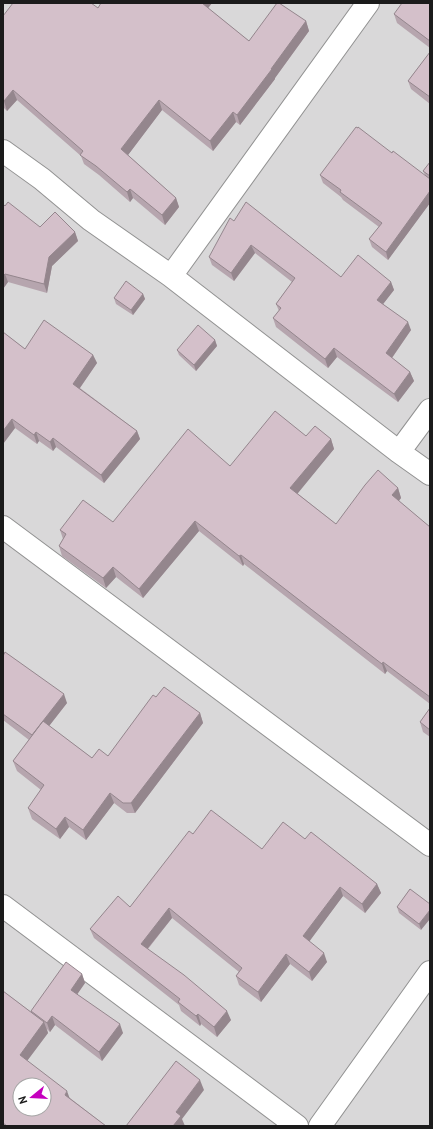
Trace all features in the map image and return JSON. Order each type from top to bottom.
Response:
[{"type":"street","points":[[171,276],[368,3]]},
{"type":"street","points":[[3,151],[42,179],[91,220],[171,276],[399,452],[430,474]]},
{"type":"street","points":[[399,452],[430,410]]},
{"type":"street","points":[[3,527],[430,845]]},
{"type":"street","points":[[3,906],[297,1126]]},
{"type":"street","points":[[320,1126],[430,972]]},
{"type":"shaded area","points":[[3,3],[430,3],[430,1126],[3,1126]]},
{"type":"building","points":[[13,3],[91,3],[98,8],[101,3],[202,3],[249,41],[277,3],[306,21],[237,115],[233,112],[210,141],[159,100],[121,149],[176,198],[162,215],[130,189],[127,192],[96,166],[80,155],[83,151],[13,90],[4,101],[3,100],[3,16]]},
{"type":"building","points":[[402,3],[430,3],[430,41],[394,14]]},
{"type":"building","points":[[430,52],[430,97],[408,81]]},
{"type":"building","points":[[356,127],[392,153],[393,151],[430,179],[430,191],[386,252],[369,239],[382,223],[320,175]]},
{"type":"building","points":[[430,162],[430,176],[423,171]]},
{"type":"building","points":[[8,202],[40,227],[55,212],[75,232],[49,257],[44,284],[5,274],[3,276],[3,204],[5,206]]},
{"type":"building","points":[[246,202],[341,277],[358,255],[391,282],[377,300],[408,322],[386,353],[410,372],[394,394],[334,348],[325,359],[273,318],[281,308],[276,304],[295,278],[251,245],[231,273],[209,257],[230,218],[234,221]]},
{"type":"building","points":[[126,281],[143,294],[131,310],[114,298]]},
{"type":"building","points":[[44,320],[93,355],[73,384],[137,431],[101,475],[53,438],[50,442],[36,432],[34,435],[12,419],[3,431],[3,332],[25,349]]},
{"type":"building","points":[[198,325],[215,340],[194,365],[177,350]]},
{"type":"building","points":[[275,411],[306,436],[315,426],[331,439],[290,488],[336,524],[378,470],[398,488],[392,495],[430,527],[430,697],[383,662],[382,664],[195,521],[139,589],[113,567],[103,578],[59,546],[66,534],[60,530],[83,500],[113,522],[188,429],[230,466]]},
{"type":"building","points":[[5,652],[64,694],[32,735],[3,714],[3,656]]},
{"type":"building","points":[[164,687],[200,713],[131,803],[123,803],[110,793],[83,830],[65,817],[56,829],[28,808],[44,785],[13,761],[43,721],[92,758],[99,749],[108,756],[153,695],[156,697]]},
{"type":"building","points":[[430,708],[430,730],[420,722]]},
{"type":"building","points":[[211,810],[262,849],[283,822],[305,839],[311,832],[377,884],[362,904],[340,887],[303,936],[324,953],[309,972],[286,954],[258,992],[236,976],[242,968],[169,908],[141,944],[184,975],[227,1011],[214,1027],[198,1014],[196,1016],[178,1002],[180,999],[90,929],[118,896],[130,907],[189,831],[193,834]]},
{"type":"building","points":[[410,889],[430,904],[430,910],[419,924],[397,907]]},
{"type":"building","points":[[66,962],[82,974],[71,990],[120,1024],[99,1052],[52,1016],[47,1023],[31,1011]]},
{"type":"building","points":[[3,991],[44,1022],[20,1055],[49,1077],[12,1077],[12,1117],[52,1117],[52,1080],[67,1091],[65,1095],[106,1126],[7,1126],[3,1123]]},
{"type":"building","points":[[176,1061],[200,1080],[176,1112],[181,1116],[173,1126],[126,1126]]}]
